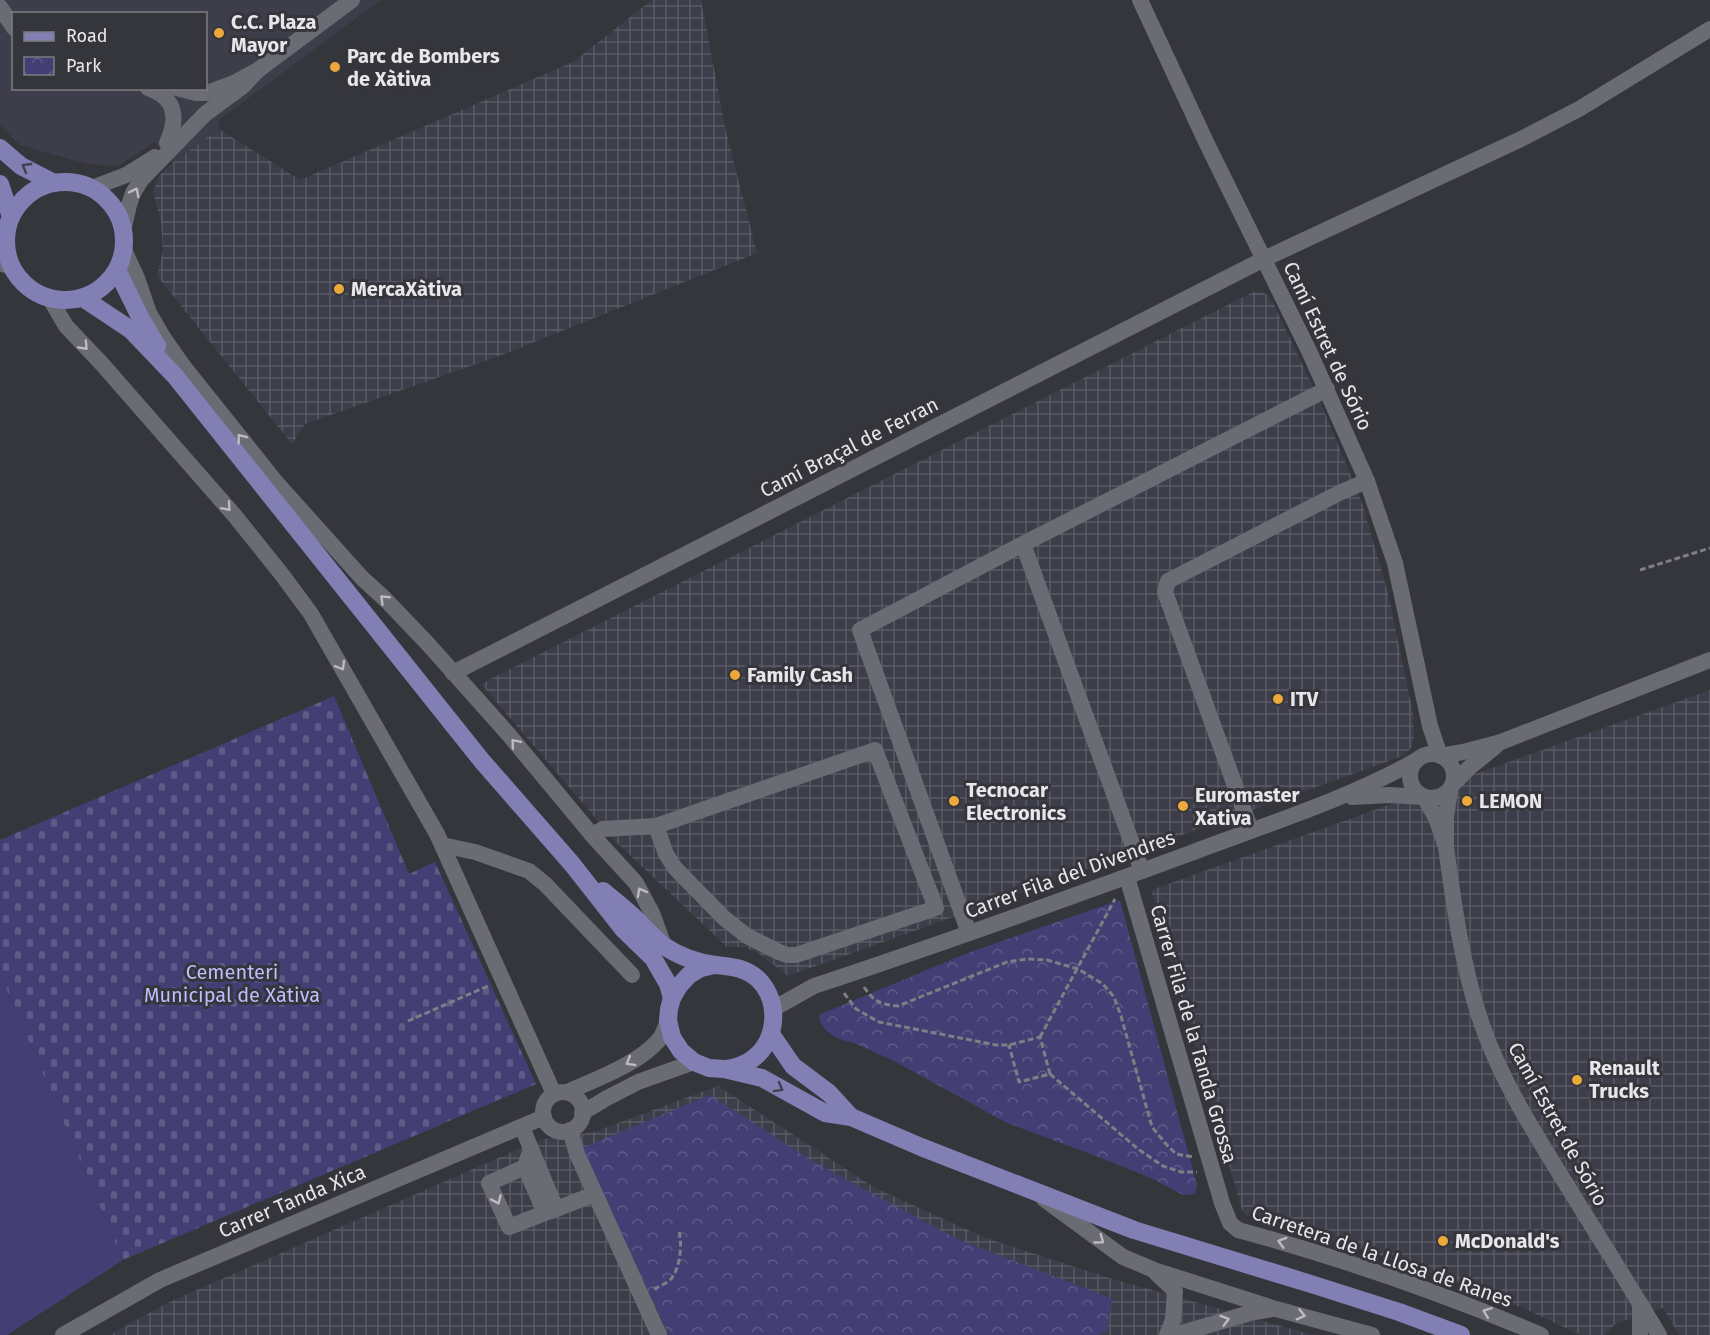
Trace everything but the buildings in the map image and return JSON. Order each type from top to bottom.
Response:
[{"type":"main road","points":[[0,148],[21,165],[54,183]]},
{"type":"main road","points":[[0,184],[6,223],[6,265],[21,282],[34,292],[50,299],[67,301],[83,298],[108,282],[117,270],[124,250],[123,231],[117,213],[107,199],[92,188],[74,182],[54,183],[36,189],[21,201],[6,223]]},
{"type":"main road","points":[[117,270],[140,317],[175,376]]},
{"type":"main road","points":[[83,298],[131,330],[175,376],[482,761],[572,864],[623,929],[653,958],[668,984],[672,998]]},
{"type":"main road","points":[[572,864],[664,946],[692,960],[746,970],[758,980],[770,1001],[774,1021],[771,1034],[758,1055],[742,1065],[724,1069]]},
{"type":"main road","points":[[715,965],[701,968],[689,975],[672,998],[668,1020],[672,1037],[681,1052],[694,1062],[709,1068],[762,1078],[825,1113],[851,1116],[921,1147],[1134,1230],[1399,1312],[1461,1335]]},
{"type":"main road","points":[[771,1034],[793,1066],[829,1093],[851,1116]]},
{"type":"street","points":[[182,90],[207,93],[234,83],[258,70],[352,0]]},
{"type":"street","name":"Camí Estret de Sório","points":[[1140,0],[1207,144],[1327,389],[1367,482],[1395,563],[1430,726],[1427,757]]},
{"type":"street","points":[[0,7],[12,25]]},
{"type":"street","name":"Camí Braçal de Ferran","points":[[453,673],[1264,259],[1523,138],[1579,109],[1710,28]]},
{"type":"street","points":[[123,231],[133,193],[141,180],[194,120],[243,86],[258,70]]},
{"type":"street","points":[[167,143],[234,83]]},
{"type":"street","points":[[92,188],[126,175],[161,152],[167,143],[173,130],[174,110],[167,100],[153,90]]},
{"type":"street","points":[[179,90],[194,104],[194,120]]},
{"type":"street","points":[[124,250],[149,313],[184,367],[275,482],[340,555],[421,637],[636,883],[652,913],[664,946]]},
{"type":"street","points":[[50,299],[66,326],[235,516],[311,614],[440,839],[502,980],[561,1093],[578,1100],[582,1113],[579,1123],[570,1130],[557,1131],[547,1123],[543,1112],[546,1101],[561,1093],[614,1071],[647,1051],[662,1036],[668,1020]]},
{"type":"street","points":[[969,933],[860,630],[1327,389]]},
{"type":"street","points":[[1251,830],[1165,592],[1168,581],[1339,493],[1367,482]]},
{"type":"street","name":"Carrer Fila de la Tanda Grossa","points":[[1023,544],[1134,874],[1222,1203]]},
{"type":"street","name":"Carrer Fila del Divendres","points":[[770,1001],[969,933],[1340,798],[1427,757],[1462,752],[1501,742],[1710,660]]},
{"type":"street","name":"Carrer Fila del Divendres","points":[[1452,787],[1470,767],[1501,742]]},
{"type":"street","points":[[592,835],[603,829],[656,826],[875,750],[936,908],[796,955],[787,955],[747,936],[724,918],[675,868],[666,854],[656,826]]},
{"type":"street","points":[[1427,757],[1451,764],[1454,770],[1452,787],[1438,798],[1424,797],[1418,793],[1411,780],[1413,766],[1427,757]]},
{"type":"street","name":"Camí Estret de Sório","points":[[1452,787],[1446,817],[1446,847],[1464,959],[1481,1023],[1506,1082],[1659,1335]]},
{"type":"street","name":"Carrer Fila del Divendres","points":[[1340,798],[1389,795],[1424,797]]},
{"type":"street","name":"Camí Estret de Sório","points":[[1424,797],[1436,818],[1446,847]]},
{"type":"street","points":[[440,839],[529,871],[545,884],[632,975]]},
{"type":"street","points":[[582,1113],[638,1082],[694,1062]]},
{"type":"street","name":"Carrer Tanda Xica","points":[[63,1335],[160,1280],[544,1117]]},
{"type":"street","points":[[522,1127],[551,1211]]},
{"type":"street","points":[[570,1130],[577,1154],[659,1335]]},
{"type":"street","points":[[530,1148],[525,1167],[551,1211]]},
{"type":"street","points":[[525,1167],[489,1182],[509,1227],[595,1194]]},
{"type":"street","points":[[1036,1193],[1123,1257],[1154,1270],[1276,1309],[1371,1335]]},
{"type":"street","name":"Carretera de la Llosa de Ranes","points":[[1222,1203],[1230,1222],[1239,1230],[1334,1257],[1444,1296],[1541,1335]]},
{"type":"street","points":[[1154,1270],[1174,1291],[1173,1320],[1167,1335]]},
{"type":"street","points":[[1640,1302],[1640,1335]]},
{"type":"street","points":[[1175,1335],[1250,1313],[1276,1309]]},
{"type":"path","points":[[1640,570],[1710,548]]},
{"type":"path","points":[[1134,874],[1040,1037],[1050,1074],[1138,1149],[1163,1166],[1181,1172],[1211,1163]]},
{"type":"path","points":[[857,972],[871,998],[883,1004],[898,1006],[1006,962],[1027,958],[1047,960],[1078,969],[1103,984],[1114,997],[1152,1127],[1176,1154],[1195,1157],[1211,1163]]},
{"type":"path","points":[[408,1021],[502,980]]},
{"type":"path","points":[[834,980],[856,1009],[879,1023],[996,1045],[1009,1045],[1040,1037]]},
{"type":"path","points":[[1009,1045],[1019,1082],[1050,1074]]},
{"type":"path","points":[[642,1295],[672,1278],[680,1260],[679,1230]]},
{"type":"shaded area","points":[[0,0],[381,0],[219,120],[219,129],[172,163],[155,142],[118,166],[87,164],[20,145],[0,125]]},
{"type":"shaded area","points":[[652,0],[701,0],[725,127],[757,253],[499,356],[305,424],[292,444],[157,276],[163,251],[161,222],[153,192],[159,176],[172,163],[219,129],[300,180],[573,62]]},
{"type":"shaded area","points":[[1253,292],[1268,295],[1273,303],[1323,408],[1362,503],[1388,593],[1413,713],[1412,747],[1403,756],[788,976],[758,953],[745,947],[727,947],[616,842],[481,684]]},
{"type":"shaded area","points":[[1710,690],[1710,1335],[1679,1335],[1663,1308],[1615,1324],[1605,1335],[1580,1335],[1532,1312],[1468,1286],[1373,1253],[1247,1216],[1242,1210],[1151,890]]},
{"type":"shaded area","points":[[718,1086],[875,1188],[986,1238],[1106,1277],[1313,1335],[110,1335],[165,1304],[539,1140],[594,1132]]},
{"type":"green space","name":"Cementeri Municipal de Xàtiva","points":[[334,696],[409,874],[435,862],[536,1084],[123,1260],[0,974],[0,840]]},
{"type":"green space","points":[[1120,900],[1197,1185],[1195,1194],[1183,1195],[1151,1178],[1005,1122],[896,1062],[852,1042],[835,1037],[821,1024],[819,1015],[965,954]]},
{"type":"green space","points":[[0,974],[123,1260],[7,1335],[0,1335]]},
{"type":"green space","points":[[710,1095],[812,1161],[957,1239],[1113,1299],[1106,1331],[1097,1335],[669,1335],[582,1148]]},
{"type":"place","name":"C.C. Plaza Mayor","points":[[219,33]]},
{"type":"place","name":"Parc de Bombers de Xàtiva","points":[[335,67]]},
{"type":"place","name":"MercaXàtiva","points":[[339,289]]},
{"type":"place","name":"Family Cash","points":[[735,675]]},
{"type":"place","name":"ITV","points":[[1278,699]]},
{"type":"place","name":"Tecnocar Electronics","points":[[954,801]]},
{"type":"place","name":"LEMON","points":[[1467,801]]},
{"type":"place","name":"Euromaster Xativa","points":[[1183,806]]},
{"type":"place","name":"Renault Trucks","points":[[1577,1080]]},
{"type":"place","name":"McDonald's","points":[[1443,1241]]}]
